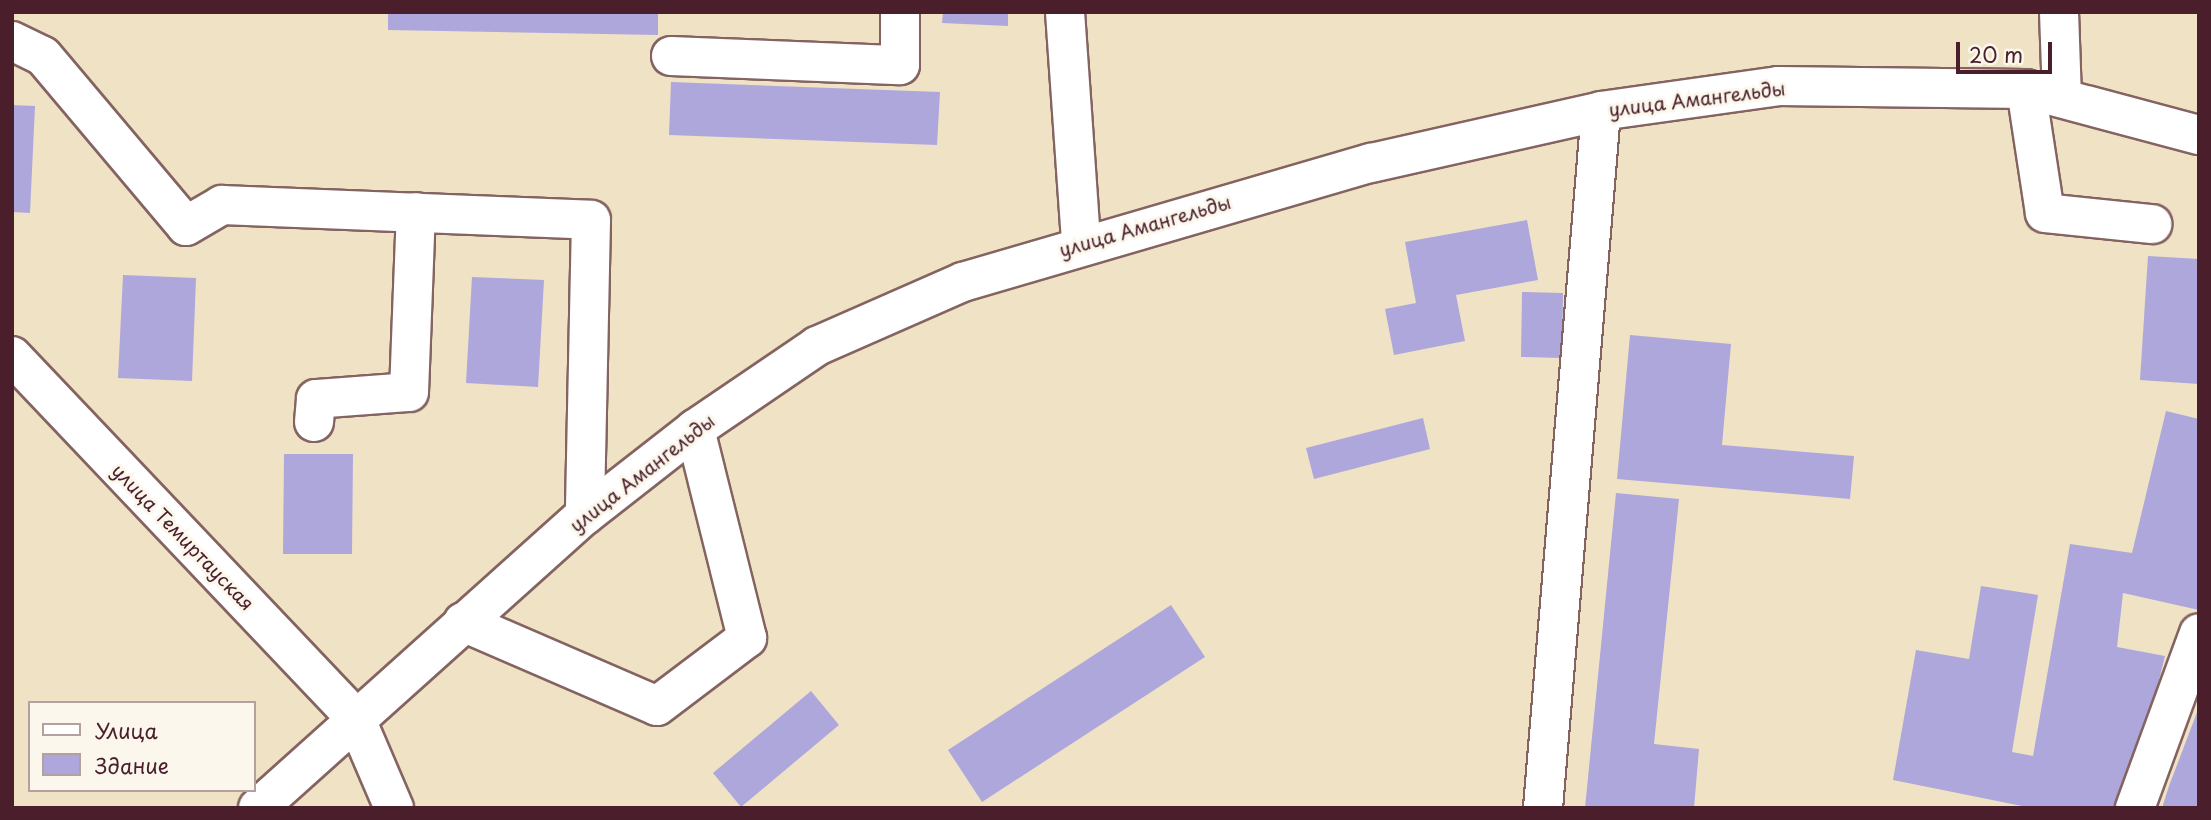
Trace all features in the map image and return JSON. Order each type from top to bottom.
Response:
[{"type":"street","points":[[671,56],[901,65],[900,12]]},
{"type":"street","points":[[1065,12],[1081,242]]},
{"type":"street","points":[[2059,12],[2044,93],[2045,213],[2152,224]]},
{"type":"street","points":[[12,41],[43,56],[182,241],[222,205],[591,220],[585,515]]},
{"type":"street","name":"улица Амангельды","points":[[258,808],[355,717],[585,515],[695,429],[817,346],[963,282],[1081,242],[1371,163],[1601,111],[1779,86],[2044,93],[2199,135]]},
{"type":"street","points":[[1542,808],[1601,111]]},
{"type":"street","points":[[314,422],[316,399],[409,392],[416,212]]},
{"type":"street","name":"улица Темиртауская","points":[[12,356],[355,717]]},
{"type":"street","points":[[463,622],[657,706],[747,638],[695,429]]},
{"type":"street","points":[[2135,808],[2199,633]]},
{"type":"street","points":[[355,717],[394,808]]},
{"type":"building","points":[[388,12],[658,12],[658,35],[388,30]]},
{"type":"building","points":[[943,12],[1008,12],[1008,26],[942,23]]},
{"type":"building","points":[[671,82],[940,92],[937,145],[669,135]]},
{"type":"building","points":[[12,105],[35,106],[30,213],[12,212]]},
{"type":"building","points":[[1527,220],[1538,280],[1456,295],[1465,341],[1394,355],[1385,309],[1416,303],[1405,242]]},
{"type":"building","points":[[2148,256],[2199,259],[2199,384],[2140,380]]},
{"type":"building","points":[[123,275],[196,278],[192,381],[118,378]]},
{"type":"building","points":[[472,277],[544,280],[538,387],[466,383]]},
{"type":"building","points":[[1522,292],[1563,293],[1562,358],[1521,357]]},
{"type":"building","points":[[1630,335],[1731,344],[1722,445],[1854,456],[1850,499],[1617,479]]},
{"type":"building","points":[[2166,411],[2199,419],[2199,610],[2123,593],[2117,647],[2165,656],[2127,808],[2032,808],[1893,780],[1916,650],[1969,659],[1981,586],[2038,595],[2012,752],[2033,756],[2070,544],[2132,553]]},
{"type":"building","points":[[1423,418],[1430,449],[1314,479],[1306,448]]},
{"type":"building","points":[[284,454],[353,454],[352,554],[283,554]]},
{"type":"building","points":[[1616,493],[1679,499],[1654,744],[1699,749],[1694,808],[1585,808]]},
{"type":"building","points":[[1171,605],[1205,657],[982,802],[948,750]]},
{"type":"building","points":[[811,691],[839,725],[741,807],[713,773]]},
{"type":"building","points":[[2199,707],[2199,808],[2162,808],[2169,786]]}]
